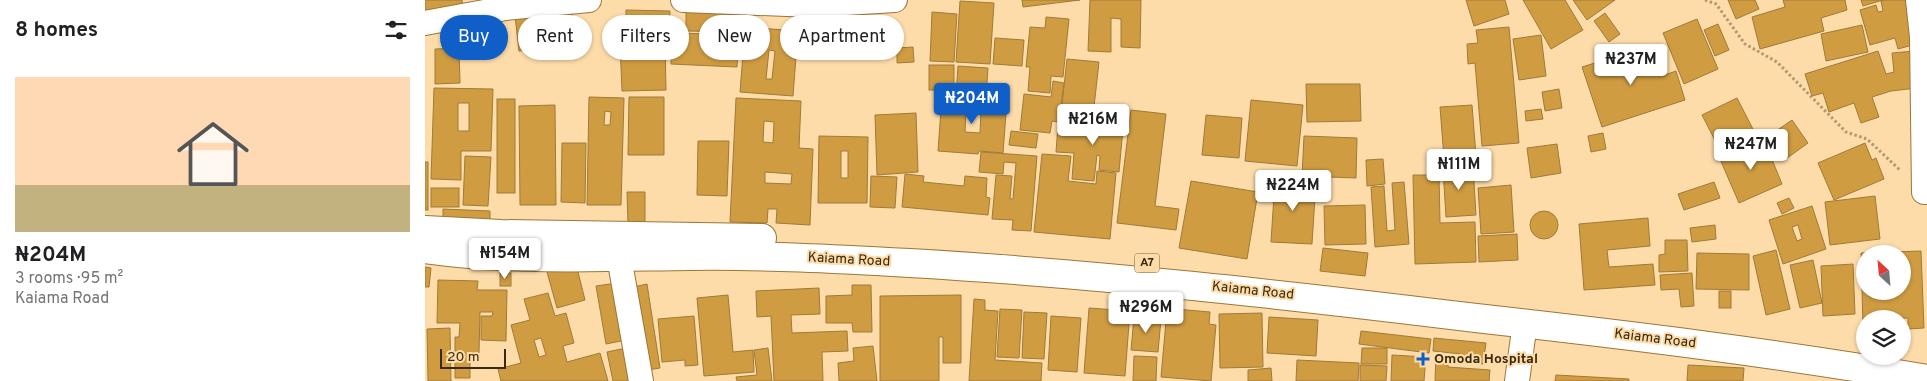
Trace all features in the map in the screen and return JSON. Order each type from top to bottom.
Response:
[{"type":"highway","name":"Kaiama Road","points":[[425,230],[540,235],[796,239],[1145,263],[1238,272],[1729,330],[1856,349]]},
{"type":"highway","name":"Kaiama Road","points":[[425,249],[475,254],[619,257],[777,257],[961,266],[1237,289],[1752,350],[1927,379]]},
{"type":"highway","points":[[1911,358],[1927,361]]},
{"type":"street","points":[[425,24],[505,8],[589,0]]},
{"type":"street","points":[[683,0],[812,5],[895,0]]},
{"type":"street","points":[[1918,0],[1922,37],[1924,192]]},
{"type":"street","points":[[619,257],[641,381]]},
{"type":"street","points":[[1517,381],[1525,323]]},
{"type":"path","points":[[1705,0],[1716,4],[1745,44],[1777,62],[1846,132],[1867,140],[1924,192]]},
{"type":"building","points":[[425,0],[462,0],[463,9],[425,12]]},
{"type":"building","points":[[1022,0],[1080,0],[1023,7]]},
{"type":"building","points":[[1090,0],[1141,0],[1140,48],[1121,47],[1121,19],[1111,18],[1111,52],[1088,51]]},
{"type":"building","points":[[1466,0],[1505,0],[1509,14],[1474,26]]},
{"type":"building","points":[[1523,0],[1565,0],[1583,30],[1551,49]]},
{"type":"building","points":[[1573,0],[1615,0],[1587,20]]},
{"type":"building","points":[[1728,0],[1755,0],[1759,9],[1736,19]]},
{"type":"building","points":[[1783,0],[1845,0],[1847,10],[1821,18],[1824,31],[1760,49],[1752,17],[1785,7]]},
{"type":"building","points":[[1861,0],[1883,0],[1863,6]]},
{"type":"building","points":[[1906,0],[1915,31],[1916,44],[1898,49],[1895,38],[1870,45],[1860,10],[1876,5],[1878,12],[1883,11],[1881,1]]},
{"type":"building","points":[[960,1],[994,3],[990,64],[956,62]]},
{"type":"building","points":[[572,10],[572,15],[524,15]]},
{"type":"building","points":[[626,10],[670,11],[670,15],[626,15]]},
{"type":"building","points":[[686,12],[740,13],[740,15],[699,15],[699,31],[689,31],[689,15],[686,15]]},
{"type":"building","points":[[932,12],[957,14],[954,62],[930,61]]},
{"type":"building","points":[[1605,13],[1620,34],[1609,42],[1594,21]]},
{"type":"building","points":[[515,16],[518,16],[518,42]]},
{"type":"building","points":[[1046,17],[1069,19],[1063,77],[1051,76],[1050,93],[1028,91],[1030,67],[1026,67],[1030,27],[1045,28]]},
{"type":"building","points":[[1697,19],[1718,69],[1684,84],[1663,33]]},
{"type":"building","points":[[1718,24],[1729,50],[1715,56],[1704,30]]},
{"type":"building","points":[[1862,25],[1868,52],[1826,61],[1821,34]]},
{"type":"building","points":[[1509,27],[1519,143],[1482,146],[1475,63],[1468,64],[1467,44],[1478,43],[1476,30]]},
{"type":"building","points":[[770,29],[780,30],[780,60],[796,60],[793,96],[740,92],[742,60],[768,60],[766,79],[772,79],[775,51],[770,50]]},
{"type":"building","points":[[689,33],[699,34],[699,60],[737,60],[737,67],[671,64],[671,60],[689,60]]},
{"type":"building","points":[[1541,35],[1546,76],[1519,80],[1513,39]]},
{"type":"building","points":[[995,38],[1024,40],[1022,66],[993,64]]},
{"type":"building","points":[[1652,45],[1662,76],[1676,71],[1685,100],[1602,127],[1582,67]]},
{"type":"building","points":[[913,47],[914,62],[897,63],[897,60],[904,60],[904,48]]},
{"type":"building","points":[[435,49],[440,49],[440,60],[459,60],[460,83],[435,84]]},
{"type":"building","points":[[1878,51],[1886,74],[1894,72],[1892,53],[1914,51],[1917,88],[1891,91],[1872,97],[1879,117],[1861,123],[1854,103],[1829,112],[1823,93],[1812,96],[1805,74]]},
{"type":"building","points":[[1067,59],[1099,62],[1092,125],[1060,122]]},
{"type":"building","points":[[621,60],[665,60],[666,90],[622,91]]},
{"type":"building","points":[[929,65],[954,65],[954,90],[929,90]]},
{"type":"building","points":[[958,66],[988,68],[986,97],[956,95]]},
{"type":"building","points":[[1053,81],[1064,83],[1059,122],[1052,121],[1050,133],[1020,130],[1024,94],[1051,97]]},
{"type":"building","points":[[1306,84],[1360,84],[1361,121],[1307,122]]},
{"type":"building","points":[[434,88],[493,89],[491,151],[461,151],[461,180],[431,179]],"holes":[[[458,103],[469,103],[469,131],[458,131]]]},
{"type":"building","points":[[1559,89],[1562,108],[1545,111],[1542,92]]},
{"type":"building","points":[[942,96],[1007,100],[1003,153],[979,151],[978,154],[938,151]],"holes":[[[966,110],[981,111],[980,133],[965,132]]]},
{"type":"building","points":[[589,97],[624,98],[621,205],[587,205]],"holes":[[[605,111],[611,112],[610,125],[604,125]]]},
{"type":"building","points":[[629,97],[664,97],[664,155],[628,155]]},
{"type":"building","points":[[736,98],[801,101],[799,148],[813,149],[810,225],[776,223],[777,209],[768,209],[767,223],[730,222]],"holes":[[[764,121],[774,122],[773,143],[763,142]],[[765,172],[792,174],[791,184],[765,183]]]},
{"type":"building","points":[[1737,98],[1755,133],[1720,150],[1702,115]]},
{"type":"building","points":[[497,99],[515,99],[515,193],[497,193]]},
{"type":"building","points":[[1251,100],[1303,105],[1297,166],[1245,161]]},
{"type":"building","points":[[555,105],[556,205],[520,205],[519,106]]},
{"type":"building","points":[[1472,105],[1476,156],[1444,158],[1440,107]]},
{"type":"building","points":[[1541,109],[1543,119],[1526,121],[1525,111]]},
{"type":"building","points":[[1131,110],[1166,114],[1155,206],[1179,209],[1176,230],[1117,223]]},
{"type":"building","points":[[916,113],[918,172],[877,175],[875,115]]},
{"type":"building","points":[[1096,115],[1124,117],[1119,172],[1099,170],[1100,156],[1097,155],[1094,181],[1072,179],[1074,153],[1056,152],[1058,125],[1094,128]]},
{"type":"building","points":[[1206,115],[1242,118],[1239,158],[1202,155]]},
{"type":"building","points":[[1792,120],[1808,143],[1783,161],[1766,138]]},
{"type":"building","points":[[1011,131],[1038,134],[1036,148],[1009,145]]},
{"type":"building","points":[[1603,133],[1606,149],[1591,152],[1588,136]]},
{"type":"building","points":[[819,136],[868,137],[867,203],[818,203]],"holes":[[[841,151],[848,151],[848,178],[841,178]]]},
{"type":"building","points":[[1304,136],[1357,138],[1356,178],[1302,176]]},
{"type":"building","points":[[1764,140],[1782,184],[1739,203],[1720,159]]},
{"type":"building","points":[[698,141],[729,141],[727,196],[697,195]]},
{"type":"building","points":[[562,143],[586,143],[585,203],[561,202]]},
{"type":"building","points":[[1865,143],[1872,160],[1876,158],[1884,179],[1834,200],[1818,163]]},
{"type":"building","points":[[1557,144],[1561,173],[1531,178],[1527,148]]},
{"type":"building","points":[[981,152],[1037,156],[1031,231],[1012,230],[1013,220],[992,219],[996,175],[1012,176],[1010,199],[1013,199],[1016,163],[1004,162],[1003,174],[979,172]]},
{"type":"building","points":[[1042,154],[1071,156],[1068,181],[1096,184],[1097,171],[1116,173],[1110,239],[1034,232]]},
{"type":"building","points":[[465,156],[491,157],[488,206],[463,205]]},
{"type":"building","points":[[1383,159],[1385,184],[1367,186],[1366,160]]},
{"type":"building","points":[[425,162],[428,162],[428,210],[425,210]]},
{"type":"building","points":[[1473,166],[1476,215],[1446,217],[1443,168]]},
{"type":"building","points":[[905,174],[924,176],[923,182],[964,186],[965,176],[987,178],[986,197],[990,198],[988,215],[902,207]]},
{"type":"building","points":[[1413,175],[1439,175],[1440,223],[1475,222],[1476,262],[1415,264]]},
{"type":"building","points":[[871,176],[897,177],[895,208],[870,207]]},
{"type":"building","points":[[1275,179],[1316,181],[1312,244],[1271,242]]},
{"type":"building","points":[[1191,181],[1258,192],[1247,259],[1179,248]]},
{"type":"building","points":[[1404,182],[1409,244],[1375,247],[1371,187],[1384,186],[1387,231],[1395,230],[1392,183]]},
{"type":"building","points":[[1714,182],[1720,198],[1684,210],[1678,194]]},
{"type":"building","points":[[1511,185],[1514,232],[1481,234],[1478,188]]},
{"type":"building","points":[[431,188],[459,188],[459,207],[431,207]]},
{"type":"building","points":[[627,192],[645,192],[645,223],[628,224]]},
{"type":"building","points":[[1875,196],[1880,239],[1830,245],[1825,202]]},
{"type":"building","points":[[1789,198],[1794,208],[1782,214],[1777,203]]},
{"type":"building","points":[[1365,205],[1366,244],[1325,245],[1324,206]]},
{"type":"building","points":[[1812,206],[1826,249],[1783,264],[1769,220]],"holes":[[[1798,225],[1802,239],[1797,241],[1792,227]]]},
{"type":"building","points":[[443,209],[490,211],[490,222],[443,220]]},
{"type":"building","points":[[1544,211],[1554,215],[1558,225],[1554,235],[1544,239],[1534,235],[1530,225],[1534,215]]},
{"type":"building","points":[[1648,218],[1650,246],[1607,250],[1609,267],[1653,264],[1655,285],[1584,290],[1579,224]]},
{"type":"building","points":[[1715,225],[1716,239],[1692,242],[1690,228]]},
{"type":"building","points":[[1517,234],[1518,260],[1479,262],[1478,236]]},
{"type":"building","points":[[1665,240],[1687,240],[1688,271],[1659,272],[1659,255],[1665,254]]},
{"type":"building","points":[[1323,248],[1368,253],[1365,276],[1320,271]]},
{"type":"building","points":[[1776,250],[1790,309],[1766,315],[1753,256]]},
{"type":"building","points":[[1911,251],[1921,251],[1924,328],[1911,329],[1911,310],[1863,310],[1862,300],[1911,300]]},
{"type":"building","points":[[1697,253],[1749,254],[1749,290],[1696,289]]},
{"type":"building","points":[[1813,260],[1822,303],[1800,308],[1790,265]]},
{"type":"building","points":[[576,264],[585,300],[557,308],[547,272]]},
{"type":"building","points":[[1853,264],[1855,314],[1823,316],[1821,266]]},
{"type":"building","points":[[425,267],[431,268],[429,287],[425,287]]},
{"type":"building","points":[[500,273],[511,273],[511,286],[500,286]]},
{"type":"building","points":[[1692,273],[1694,306],[1681,307],[1679,289],[1661,290],[1660,275]]},
{"type":"building","points":[[438,280],[478,281],[477,290],[507,290],[506,341],[481,340],[481,316],[492,316],[493,312],[480,312],[479,353],[470,353],[470,378],[455,378],[455,337],[459,337],[460,323],[437,323]]},
{"type":"building","points":[[617,283],[626,340],[606,344],[596,286]]},
{"type":"building","points":[[647,284],[660,368],[642,371],[629,288]]},
{"type":"building","points":[[852,285],[871,285],[872,332],[853,332],[852,323],[826,323],[826,296],[852,295]]},
{"type":"building","points":[[819,288],[820,314],[791,315],[792,333],[847,331],[848,351],[822,352],[823,381],[774,381],[771,316],[757,317],[756,291]]},
{"type":"building","points":[[1719,291],[1731,291],[1731,308],[1719,308]]},
{"type":"building","points":[[548,293],[555,316],[566,313],[574,343],[563,346],[567,362],[600,353],[608,381],[501,381],[498,369],[521,363],[511,325],[530,320],[524,299]],"holes":[[[541,338],[546,355],[539,357],[534,340]]]},
{"type":"building","points":[[728,295],[733,352],[753,350],[754,372],[704,376],[697,298]]},
{"type":"building","points":[[961,295],[961,363],[943,363],[943,337],[939,337],[939,381],[880,381],[880,296]]},
{"type":"building","points":[[974,299],[985,300],[985,310],[998,311],[995,360],[1042,363],[1041,381],[969,381]]},
{"type":"building","points":[[1089,308],[1130,311],[1125,376],[1084,373]]},
{"type":"building","points":[[1000,309],[1022,310],[1019,358],[997,357]]},
{"type":"building","points":[[1176,309],[1210,312],[1209,324],[1216,325],[1211,381],[1161,377],[1166,321],[1175,322]]},
{"type":"building","points":[[1024,312],[1047,313],[1044,359],[1022,358]]},
{"type":"building","points":[[1262,313],[1263,367],[1220,368],[1219,314]]},
{"type":"building","points":[[694,316],[698,365],[685,366],[685,360],[662,362],[658,319]]},
{"type":"building","points":[[1051,316],[1081,318],[1077,372],[1048,370]]},
{"type":"building","points":[[1134,317],[1161,319],[1158,352],[1131,350]]},
{"type":"building","points":[[1269,317],[1318,320],[1316,356],[1267,353]]},
{"type":"building","points":[[450,328],[451,381],[428,381],[427,329]]},
{"type":"building","points":[[1361,331],[1431,339],[1429,353],[1359,344]]},
{"type":"building","points":[[1434,338],[1486,343],[1483,364],[1460,361],[1461,354],[1433,351]]},
{"type":"building","points":[[873,346],[877,381],[839,381],[838,363],[854,361],[853,348]]},
{"type":"building","points":[[626,348],[633,381],[613,381],[607,352]]},
{"type":"building","points":[[768,348],[772,381],[737,381],[736,377],[757,375],[754,350]]},
{"type":"building","points":[[1362,348],[1387,348],[1387,364],[1361,364]]},
{"type":"building","points":[[1392,355],[1426,357],[1424,381],[1391,381]]},
{"type":"building","points":[[1436,355],[1448,355],[1448,367],[1490,370],[1489,381],[1435,381]]},
{"type":"building","points":[[1134,356],[1157,357],[1156,381],[1133,381]]},
{"type":"building","points":[[1297,360],[1359,363],[1358,381],[1296,381]]},
{"type":"building","points":[[1360,365],[1387,366],[1386,381],[1360,381]]},
{"type":"building","points":[[1688,365],[1744,368],[1743,381],[1687,381]]},
{"type":"building","points":[[1271,368],[1272,381],[1248,381],[1248,370]]},
{"type":"building","points":[[1556,375],[1629,379],[1629,381],[1555,381]]},
{"type":"place","name":"Omoda Hospital","points":[[1423,359]]}]
